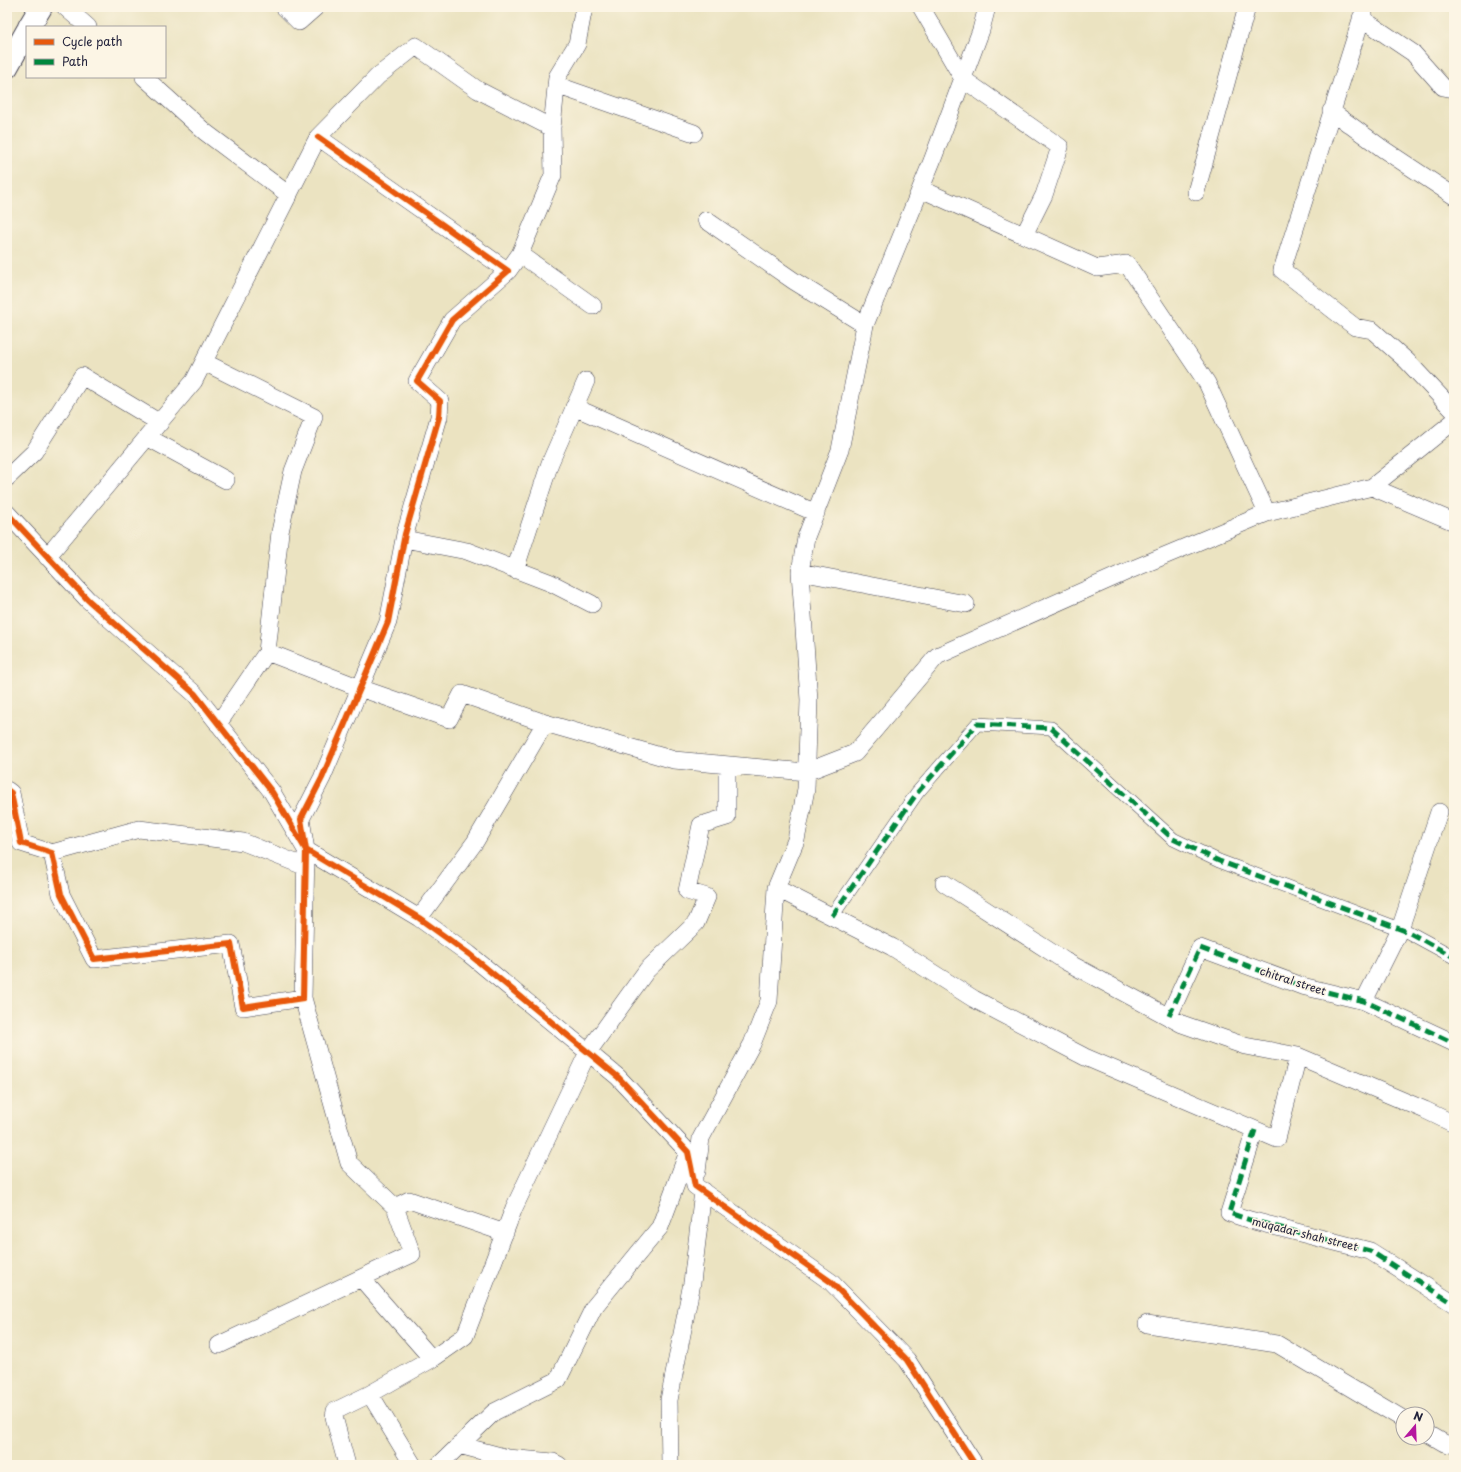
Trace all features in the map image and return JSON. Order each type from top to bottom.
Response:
[{"type":"street","points":[[30,26],[41,7]]},
{"type":"street","points":[[65,7],[87,26]]},
{"type":"street","points":[[284,7],[299,22],[316,7]]},
{"type":"street","points":[[219,1346],[412,1254],[395,1207],[349,1163],[303,998],[306,850],[301,819],[322,778],[388,622],[404,539],[439,417],[440,402],[417,381],[452,320],[508,271],[520,254],[554,175],[552,128],[557,77],[577,44],[584,7]]},
{"type":"street","points":[[921,7],[963,79],[1060,147],[1044,195],[1024,235]]},
{"type":"street","points":[[670,1465],[669,1400],[692,1283],[701,1138],[752,1044],[769,1001],[776,888],[796,840],[806,789],[809,700],[800,572],[806,537],[840,450],[865,325],[921,189],[981,30],[987,7]]},
{"type":"street","points":[[1196,192],[1247,7]]},
{"type":"street","points":[[1454,89],[1443,87],[1413,53],[1363,13],[1282,270],[1355,328],[1372,330],[1407,360],[1454,411]]},
{"type":"street","points":[[7,65],[26,33]]},
{"type":"street","points":[[47,557],[194,381],[318,138],[378,76],[416,46],[478,90],[552,128]]},
{"type":"street","points":[[145,78],[205,132],[288,195]]},
{"type":"street","points":[[556,85],[694,133]]},
{"type":"street","points":[[1331,111],[1383,149],[1454,196]]},
{"type":"street","points":[[318,138],[508,271]]},
{"type":"street","points":[[921,189],[1097,268],[1127,264],[1207,383],[1267,513]]},
{"type":"street","points":[[706,220],[794,281],[865,325]]},
{"type":"street","points":[[520,254],[593,306]]},
{"type":"street","points":[[204,362],[314,418],[293,471],[280,532],[268,652],[218,724]]},
{"type":"street","points":[[7,478],[34,452],[82,376],[160,423]]},
{"type":"street","points":[[515,570],[550,463],[586,381]]},
{"type":"street","points":[[574,407],[816,513]]},
{"type":"street","points":[[268,652],[360,688],[449,719],[462,694],[545,723],[674,760],[806,772],[855,753],[937,656],[1128,571],[1267,513],[1372,487],[1454,421]]},
{"type":"street","points":[[147,437],[226,480]]},
{"type":"street","points":[[1372,487],[1454,522]]},
{"type":"street","points":[[7,514],[88,600],[195,694],[272,792],[306,850],[419,918],[469,954],[618,1077],[688,1152],[699,1189],[831,1282],[906,1360],[975,1465]]},
{"type":"street","points":[[404,539],[467,551],[515,570],[551,582],[592,604]]},
{"type":"street","points":[[800,572],[966,604]]},
{"type":"street","points":[[419,918],[475,842],[545,723]]},
{"type":"street","points":[[832,916],[918,793],[977,724],[1051,728],[1173,839],[1219,861],[1400,929],[1454,957]]},
{"type":"street","points":[[347,1465],[334,1417],[335,1411],[370,1394],[432,1359],[465,1336],[514,1208],[588,1052],[647,970],[696,923],[707,897],[687,891],[701,825],[727,817],[727,765]]},
{"type":"street","points":[[7,790],[12,793],[21,842],[52,853],[139,829],[243,842],[306,867]]},
{"type":"street","points":[[1364,1002],[1400,929],[1439,812]]},
{"type":"street","points":[[52,853],[61,894],[94,959],[231,944],[244,1007],[303,998]]},
{"type":"street","points":[[944,883],[1065,961],[1182,1024],[1244,1046],[1298,1056],[1425,1110],[1454,1124]]},
{"type":"street","points":[[776,888],[892,947],[974,999],[1085,1058],[1277,1139],[1298,1056]]},
{"type":"street","name":"chitral street","points":[[1169,1016],[1200,948],[1302,986],[1364,1002],[1454,1043]]},
{"type":"street","name":"muqadar shah street","points":[[1255,1130],[1229,1213],[1250,1220],[1370,1251],[1454,1304]]},
{"type":"street","points":[[439,1465],[494,1412],[558,1380],[594,1307],[660,1227],[688,1152]]},
{"type":"street","points":[[395,1207],[409,1200],[505,1233]]},
{"type":"street","points":[[361,1278],[432,1359]]},
{"type":"street","points":[[1147,1324],[1276,1344],[1395,1414]]},
{"type":"street","points":[[370,1394],[413,1465]]},
{"type":"street","points":[[1435,1438],[1444,1443],[1454,1445]]},
{"type":"street","points":[[459,1445],[508,1462],[553,1462],[559,1465]]},
{"type":"marked path","points":[[832,916],[917,793],[977,724],[1051,728],[1173,839],[1219,861],[1408,932],[1454,957]]},
{"type":"marked path","points":[[1169,1016],[1200,948],[1302,986],[1364,1001],[1454,1043]]},
{"type":"marked path","points":[[1255,1130],[1229,1213],[1250,1220],[1370,1251],[1454,1304]]},
{"type":"cycle path","points":[[7,790],[11,793],[21,843],[52,853],[61,894],[94,959],[231,944],[243,1007],[303,998],[306,850],[301,819],[322,778],[388,622],[405,534],[439,417],[440,401],[417,381],[452,320],[508,271],[318,137]]},
{"type":"cycle path","points":[[7,513],[88,600],[195,694],[272,792],[306,850],[419,918],[469,954],[618,1077],[688,1152],[695,1186],[831,1282],[907,1360],[975,1465]]}]
